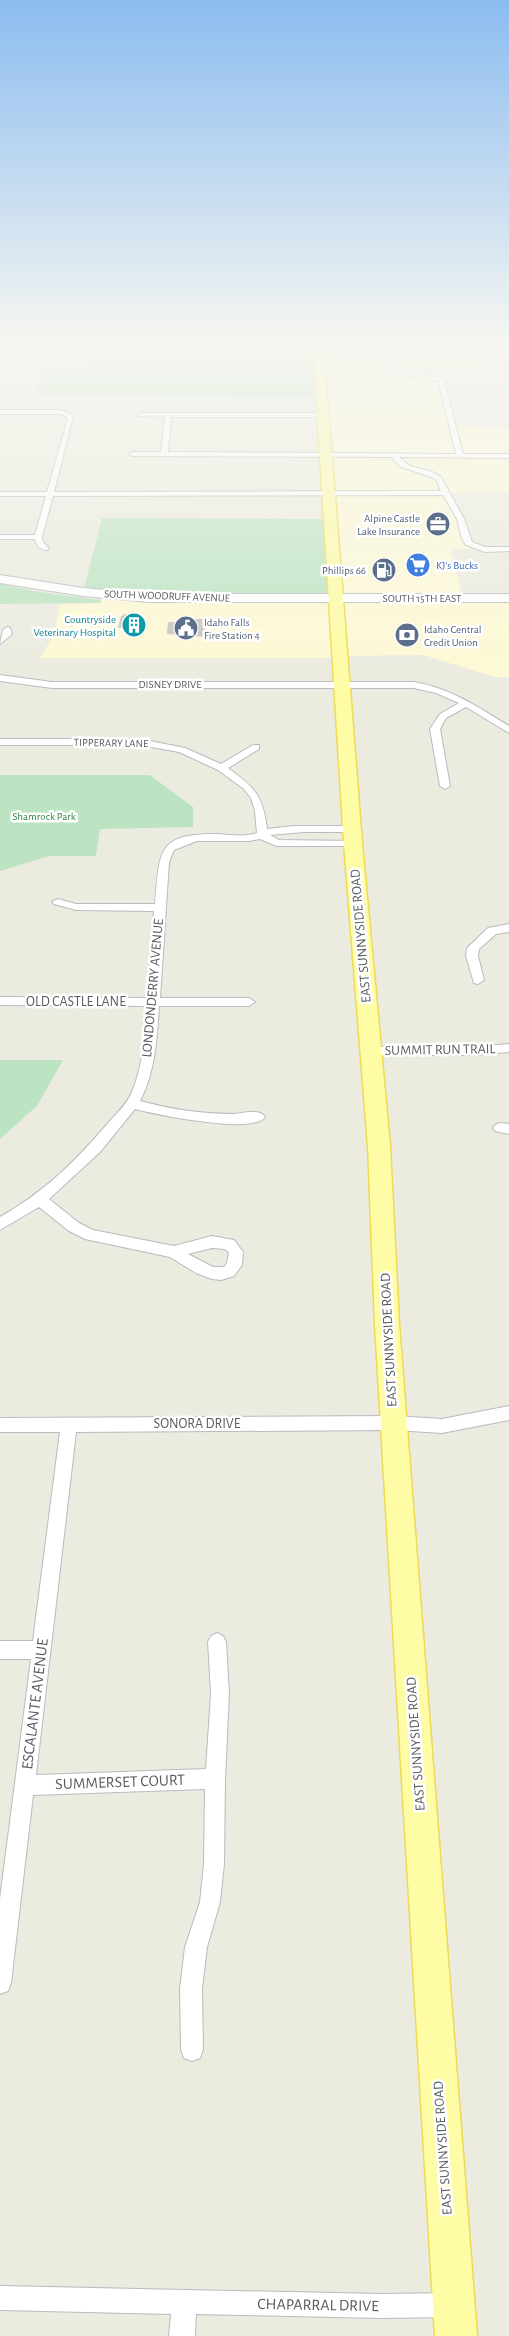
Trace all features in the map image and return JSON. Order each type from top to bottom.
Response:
[{"type":"main road","name":"EAST SUNNYSIDE ROAD","points":[[325,455],[341,685],[379,1146],[387,1324],[455,2321]]},
{"type":"main road","name":"SOUTH WOODRUFF AVENUE","points":[[0,579],[83,592],[150,598],[335,598]]},
{"type":"main road","name":"SOUTH 15TH EAST","points":[[335,598],[509,598]]},
{"type":"street","points":[[45,548],[39,543],[38,537],[61,452]]},
{"type":"street","points":[[459,452],[460,456]]},
{"type":"street","points":[[132,454],[509,456]]},
{"type":"street","points":[[394,455],[400,464],[437,476],[444,493],[461,518],[466,540],[480,549],[509,549]]},
{"type":"street","points":[[0,494],[328,495],[444,493]]},
{"type":"street","points":[[0,537],[38,537]]},
{"type":"street","points":[[0,641],[8,634],[7,630]]},
{"type":"street","name":"DISNEY DRIVE","points":[[0,678],[52,685],[423,686],[457,698],[509,730]]},
{"type":"street","points":[[445,786],[435,729],[437,722],[443,715],[465,704]]},
{"type":"street","name":"TIPPERARY LANE","points":[[0,742],[140,742],[172,747],[221,768],[248,787],[256,798],[260,810],[263,836]]},
{"type":"street","points":[[221,768],[256,747]]},
{"type":"street","name":"LONDONDERRY AVENUE","points":[[0,1224],[40,1200],[95,1148],[132,1104],[147,1065],[164,862],[169,848],[186,839],[263,836],[278,843],[353,836]]},
{"type":"street","points":[[58,902],[76,907],[160,908]]},
{"type":"street","points":[[478,980],[472,948],[492,931],[509,928]]},
{"type":"street","name":"OLD CASTLE LANE","points":[[0,1002],[249,1002]]},
{"type":"street","name":"SUMMIT RUN TRAIL","points":[[372,1051],[474,1051],[509,1048]]},
{"type":"street","points":[[132,1104],[203,1117],[258,1117]]},
{"type":"street","points":[[40,1200],[74,1227],[90,1235],[174,1252]]},
{"type":"street","name":"SONORA DRIVE","points":[[0,1424],[394,1423],[442,1426],[509,1413]]},
{"type":"street","name":"ESCALANTE AVENUE","points":[[0,1983],[3,1928],[26,1785],[70,1424]]},
{"type":"street","points":[[192,2050],[191,1989],[196,1947],[210,1902],[212,1883],[220,1694],[217,1642]]},
{"type":"street","points":[[0,1650],[41,1650]]},
{"type":"street","name":"SUMMERSET COURT","points":[[26,1785],[215,1779]]},
{"type":"street","name":"CHAPARRAL DRIVE","points":[[0,2298],[381,2306],[455,2321]]},
{"type":"street","points":[[182,2336],[184,2302]]},
{"type":"shaded area","points":[[325,452],[509,452],[509,493],[445,493],[461,518],[466,540],[481,549],[450,549],[463,598],[509,598],[509,677],[495,677],[423,655],[339,656],[339,658],[40,658],[54,635],[60,604],[100,603],[102,594],[335,598]]},
{"type":"green space","points":[[102,518],[330,519],[335,598],[157,598],[83,592]]},
{"type":"green space","points":[[0,584],[40,592],[101,600],[100,603],[0,604]]},
{"type":"green space","name":"Shamrock Park","points":[[0,775],[150,775],[193,807],[193,827],[100,829],[96,856],[49,856],[0,871]]},
{"type":"green space","points":[[0,1060],[63,1060],[37,1106],[0,1139]]},
{"type":"building","name":"Countryside Veterinary Hospital","points":[[125,614],[140,614],[138,628],[118,628],[121,616]]},
{"type":"building","name":"Idaho Falls Fire Station 4","points":[[189,619],[206,619],[205,637],[167,634],[168,622],[189,622]]},
{"type":"place","name":"Alpine Castle Lake Insurance","points":[[438,524]]},
{"type":"place","name":"KJ's Bucks","points":[[418,565]]},
{"type":"place","name":"Phillips 66","points":[[384,570]]},
{"type":"place","name":"Countryside Veterinary Hospital","points":[[134,625]]},
{"type":"place","name":"Idaho Falls Fire Station 4","points":[[186,628]]},
{"type":"place","name":"Idaho Central Credit Union","points":[[407,635]]}]
